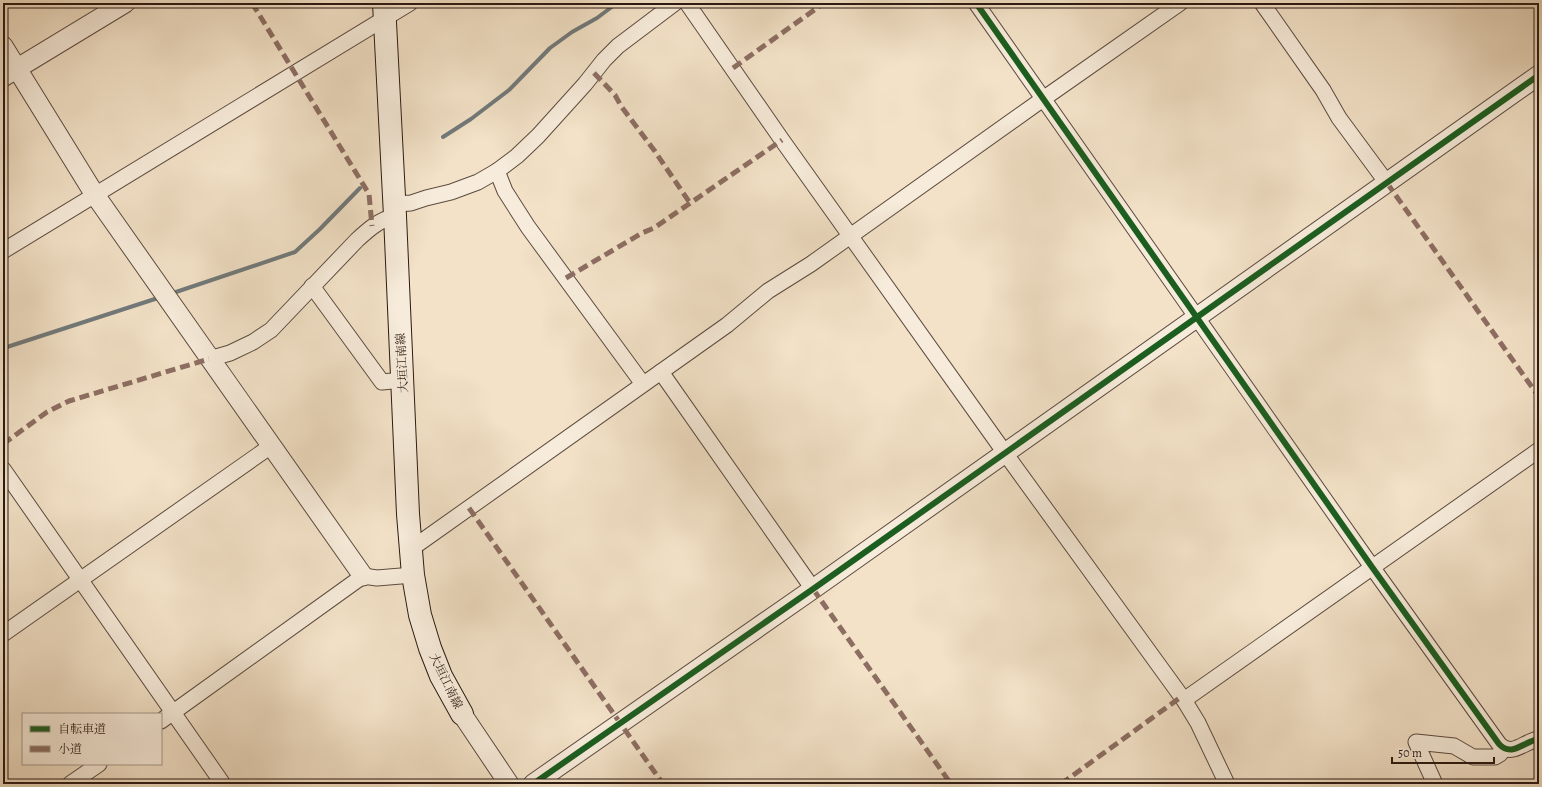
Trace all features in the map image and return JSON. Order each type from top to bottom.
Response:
[{"type":"main road","name":"大垣江南線","points":[[384,11],[395,210],[408,514],[413,575],[420,615],[430,648],[441,676],[462,714]]},
{"type":"street","points":[[10,73],[125,3]]},
{"type":"street","points":[[3,251],[95,195],[384,11],[410,3]]},
{"type":"street","points":[[209,359],[230,353],[253,342],[271,330],[357,240],[372,226],[395,210],[411,203],[451,192],[478,182],[516,156],[543,131],[585,84],[604,60],[618,46],[676,3]]},
{"type":"street","points":[[687,3],[782,140],[852,236],[1005,453],[1184,700],[1198,723],[1227,784]]},
{"type":"street","points":[[976,3],[1372,567],[1504,749],[1519,748],[1539,739]]},
{"type":"street","points":[[411,549],[727,325],[768,291],[852,236],[1180,3]]},
{"type":"street","points":[[1262,3],[1323,90],[1339,118],[1387,183]]},
{"type":"street","points":[[3,46],[10,73],[209,359],[363,576]]},
{"type":"street","points":[[533,784],[1005,453],[1539,75]]},
{"type":"street","points":[[496,171],[505,191],[528,227],[643,384]]},
{"type":"street","points":[[312,286],[382,382],[403,380]]},
{"type":"street","points":[[661,372],[813,588]]},
{"type":"street","points":[[3,634],[271,446]]},
{"type":"street","points":[[1184,700],[1539,450]]},
{"type":"street","points":[[3,469],[223,784]]},
{"type":"street","points":[[162,720],[363,576],[377,578],[413,575]]},
{"type":"street","points":[[462,714],[509,784]]},
{"type":"street","points":[[1434,784],[1416,742],[1454,746],[1473,757],[1495,757],[1504,749]]},
{"type":"street","points":[[70,784],[98,765]]},
{"type":"waterway","points":[[443,137],[471,119],[509,90],[550,48],[572,32],[597,18],[617,3]]},
{"type":"waterway","points":[[173,293],[295,252],[360,188]]},
{"type":"waterway","points":[[3,353],[7,347],[158,298]]},
{"type":"marked path","points":[[252,3],[369,194],[372,226]]},
{"type":"marked path","points":[[733,68],[824,3]]},
{"type":"marked path","points":[[594,73],[615,95],[621,106],[654,150],[690,203]]},
{"type":"marked path","points":[[566,278],[642,233],[654,228],[782,140]]},
{"type":"marked path","points":[[1387,183],[1539,397]]},
{"type":"marked path","points":[[3,444],[47,412],[69,401],[209,359]]},
{"type":"marked path","points":[[469,508],[663,784]]},
{"type":"marked path","points":[[813,589],[951,784]]},
{"type":"marked path","points":[[1061,784],[1181,697]]},
{"type":"cycle path","points":[[976,3],[1372,567],[1499,744],[1504,748],[1513,749],[1539,739]]},
{"type":"cycle path","points":[[533,784],[813,589],[1539,75]]}]
